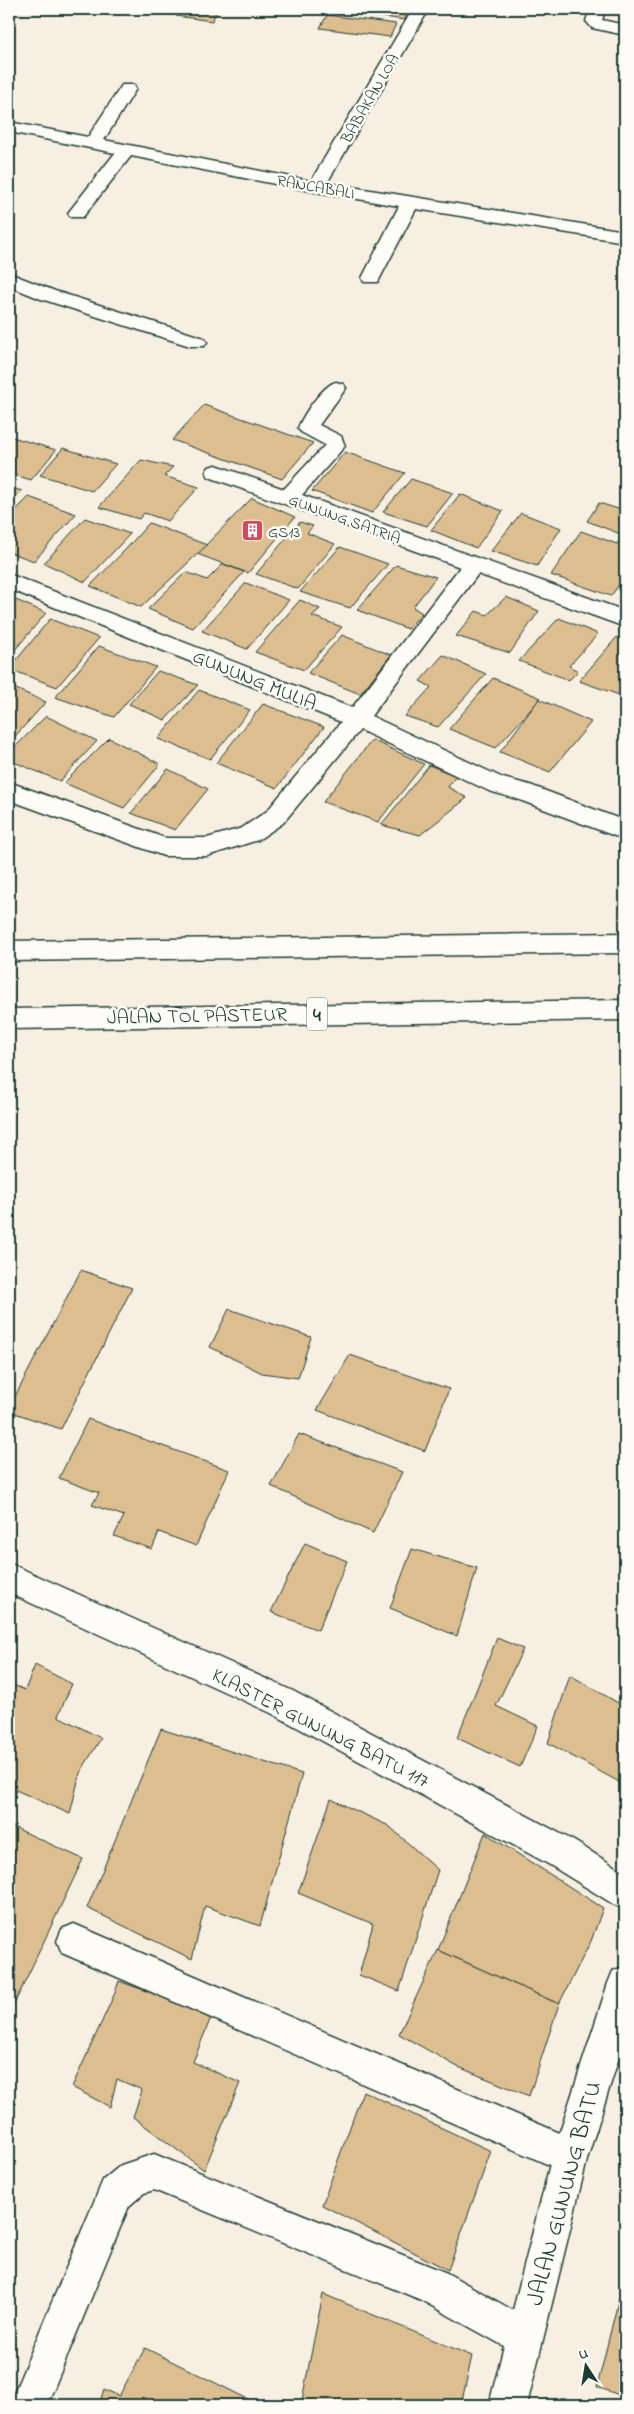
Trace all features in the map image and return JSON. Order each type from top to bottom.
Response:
[{"type":"main road","name":"BABAKAN LOA","points":[[316,188],[421,9]]},
{"type":"main road","points":[[596,12],[594,21],[598,25],[625,30]]},
{"type":"main road","points":[[94,142],[128,89]]},
{"type":"main road","name":"RANCABALI","points":[[9,127],[94,142],[316,188],[625,237]]},
{"type":"main road","points":[[77,213],[127,149]]},
{"type":"main road","points":[[371,278],[410,202]]},
{"type":"main road","points":[[9,279],[48,295],[197,342]]},
{"type":"main road","points":[[288,498],[335,446],[334,442],[308,428],[311,420],[336,388]]},
{"type":"main road","name":"GUNUNG SATRIA","points":[[216,472],[625,619]]},
{"type":"main road","points":[[9,791],[164,847],[207,847],[250,834],[275,817],[356,719],[473,565]]},
{"type":"main road","name":"GUNUNG MULIA","points":[[9,581],[356,719],[497,785],[514,801],[584,826],[624,830]]},
{"type":"main road","points":[[9,951],[625,944]]},
{"type":"main road","name":"JALAN TOL PASTEUR","points":[[9,1019],[625,1010]]},
{"type":"main road","name":"KLASTER GUNUNG BATU 117","points":[[9,1578],[282,1702],[562,1853],[625,1892]]},
{"type":"main road","points":[[74,1941],[570,2156]]},
{"type":"main road","name":"JALAN GUNUNG BATU","points":[[508,2405],[570,2156],[625,1983]]},
{"type":"main road","points":[[28,2405],[116,2192],[134,2178],[154,2172],[434,2286],[524,2336]]},
{"type":"building","points":[[182,9],[218,9],[212,21],[176,16]]},
{"type":"building","points":[[326,9],[408,9],[405,20]]},
{"type":"building","points":[[327,15],[396,24],[390,37],[320,28]]},
{"type":"building","points":[[204,405],[313,443],[282,479],[172,440]]},
{"type":"building","points":[[9,436],[56,450],[31,480],[9,473]]},
{"type":"building","points":[[63,448],[116,464],[92,491],[40,475]]},
{"type":"building","points":[[345,452],[405,473],[372,513],[312,491]]},
{"type":"building","points":[[141,460],[173,467],[164,476],[199,487],[168,521],[144,513],[139,519],[99,507]]},
{"type":"building","points":[[411,479],[453,493],[427,526],[383,512]]},
{"type":"building","points":[[9,487],[22,491],[9,503]]},
{"type":"building","points":[[460,494],[503,511],[476,548],[431,530]]},
{"type":"building","points":[[29,497],[76,514],[34,561],[9,552],[9,517]]},
{"type":"building","name":"GS13","points":[[252,498],[295,517],[248,573],[197,554]]},
{"type":"building","points":[[599,503],[625,511],[625,576],[611,596],[551,575],[581,531],[617,544],[623,535],[587,521]]},
{"type":"building","points":[[521,513],[561,528],[537,566],[491,551]]},
{"type":"building","points":[[85,518],[130,534],[85,582],[44,563]]},
{"type":"building","points":[[300,522],[313,526],[307,533],[335,544],[298,589],[256,574]]},
{"type":"building","points":[[149,523],[207,545],[141,607],[90,586],[127,548]]},
{"type":"building","points":[[340,547],[388,564],[350,608],[300,592]]},
{"type":"building","points":[[223,564],[244,572],[193,628],[148,609],[186,572],[207,580]]},
{"type":"building","points":[[396,565],[436,577],[413,607],[422,613],[408,629],[357,610]]},
{"type":"building","points":[[246,583],[289,600],[247,649],[202,631]]},
{"type":"building","points":[[625,587],[625,603],[617,599]]},
{"type":"building","points":[[9,597],[46,613],[9,657]]},
{"type":"building","points":[[506,597],[539,611],[510,653],[456,636],[476,611],[487,615]]},
{"type":"building","points":[[300,600],[320,609],[312,616],[342,627],[304,670],[255,652]]},
{"type":"building","points":[[559,618],[598,634],[569,666],[578,671],[569,680],[519,661]]},
{"type":"building","points":[[50,619],[99,638],[57,687],[9,669]]},
{"type":"building","points":[[342,635],[391,655],[360,694],[308,673]]},
{"type":"building","points":[[617,637],[625,640],[625,697],[579,681]]},
{"type":"building","points":[[99,646],[156,667],[114,717],[55,697]]},
{"type":"building","points":[[443,655],[486,674],[438,727],[405,716],[431,687],[420,681]]},
{"type":"building","points":[[158,671],[198,685],[165,720],[129,704]]},
{"type":"building","points":[[493,678],[541,698],[496,748],[449,729]]},
{"type":"building","points":[[9,686],[46,702],[9,743]]},
{"type":"building","points":[[199,690],[250,710],[210,759],[158,739]]},
{"type":"building","points":[[539,699],[591,722],[550,772],[500,752]]},
{"type":"building","points":[[263,704],[324,727],[277,788],[216,763]]},
{"type":"building","points":[[46,716],[97,741],[60,781],[9,760],[9,753]]},
{"type":"building","points":[[109,738],[160,764],[124,808],[64,783]]},
{"type":"building","points":[[372,740],[424,764],[378,822],[323,802]]},
{"type":"building","points":[[429,765],[456,776],[448,787],[467,798],[420,835],[381,825]]},
{"type":"building","points":[[168,769],[208,789],[175,830],[131,813]]},
{"type":"building","points":[[81,1270],[132,1288],[61,1429],[9,1411],[9,1408]]},
{"type":"building","points":[[229,1309],[311,1337],[298,1378],[262,1373],[210,1347]]},
{"type":"building","points":[[350,1355],[449,1389],[425,1451],[317,1410]]},
{"type":"building","points":[[88,1419],[229,1470],[196,1546],[159,1532],[152,1549],[114,1536],[124,1516],[92,1505],[99,1493],[59,1478]]},
{"type":"building","points":[[299,1434],[402,1472],[373,1533],[271,1486]]},
{"type":"building","points":[[305,1543],[347,1561],[318,1630],[271,1612]]},
{"type":"building","points":[[412,1549],[477,1568],[457,1636],[390,1608]]},
{"type":"building","points":[[497,1638],[523,1649],[496,1706],[538,1726],[520,1767],[457,1738]]},
{"type":"building","points":[[35,1665],[72,1684],[58,1716],[101,1738],[80,1773],[70,1814],[9,1787],[9,1683],[25,1690]]},
{"type":"building","points":[[570,1675],[625,1707],[623,1734],[625,1736],[625,1774],[621,1783],[548,1743]]},
{"type":"building","points":[[161,1729],[302,1774],[260,1926],[205,1906],[192,1959],[87,1908]]},
{"type":"building","points":[[331,1799],[389,1826],[438,1870],[399,1991],[359,1975],[373,1924],[298,1893]]},
{"type":"building","points":[[9,1825],[83,1859],[9,2015]]},
{"type":"building","points":[[485,1833],[603,1908],[591,1941],[559,2004],[438,1950]]},
{"type":"building","points":[[438,1950],[559,2004],[529,2096],[456,2066],[399,2034]]},
{"type":"building","points":[[119,1981],[212,2015],[193,2062],[240,2083],[204,2170],[133,2117],[142,2090],[117,2079],[110,2107],[72,2087]]},
{"type":"building","points":[[363,2091],[491,2151],[448,2270],[322,2205]]},
{"type":"building","points":[[625,2273],[625,2397],[597,2387]]},
{"type":"building","points":[[323,2294],[472,2356],[461,2405],[301,2405]]},
{"type":"building","points":[[145,2348],[260,2405],[99,2405],[104,2389],[119,2396]]},
{"type":"place","name":"GS13","points":[[252,531]]}]
